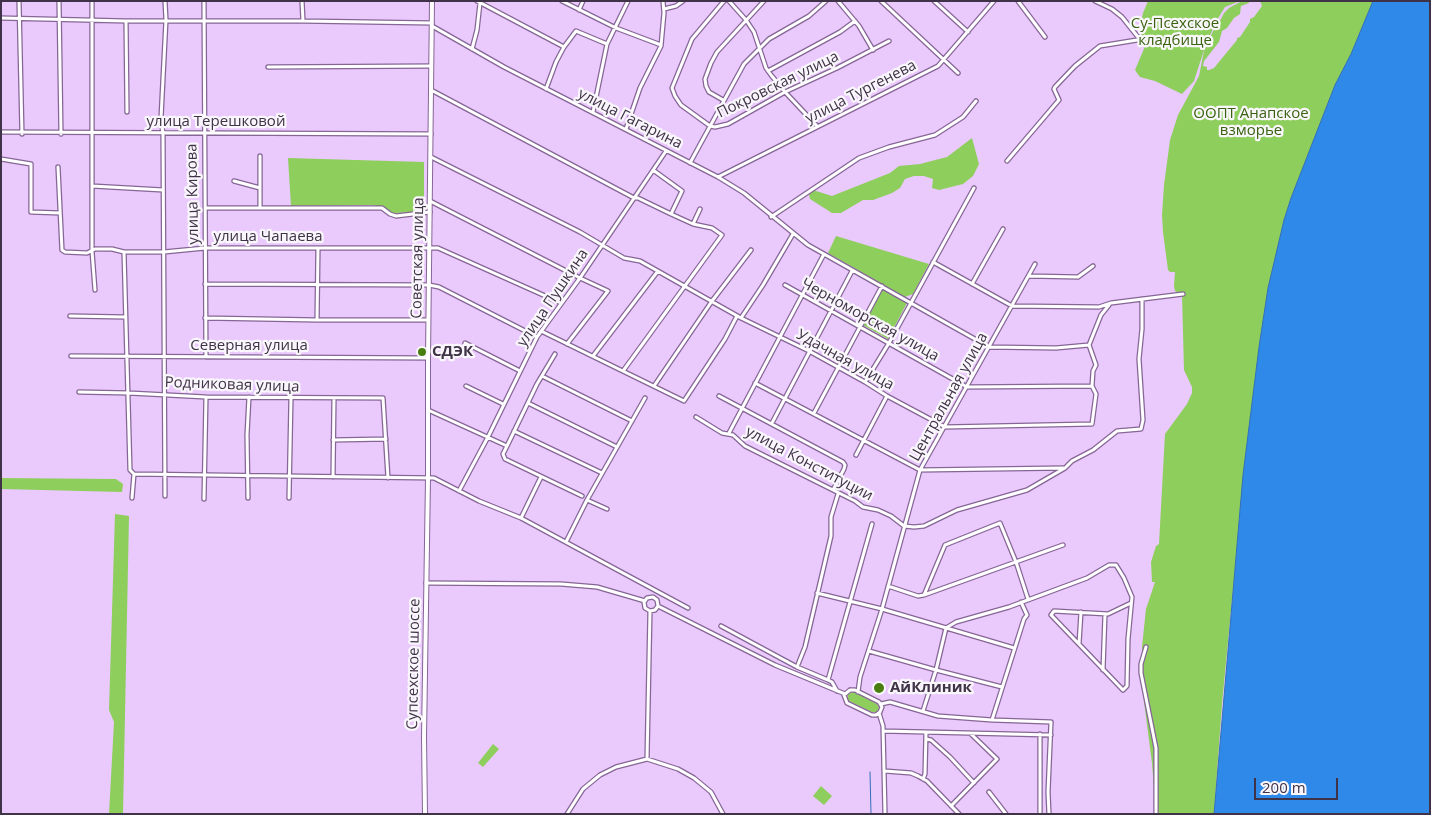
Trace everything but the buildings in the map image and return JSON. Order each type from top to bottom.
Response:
[{"type":"main road","name":"Советская улица","points":[[427,515],[432,1]]},
{"type":"main road","name":"Супсехское шоссе","points":[[425,814],[424,736],[427,515]]},
{"type":"street","points":[[19,1],[22,134]]},
{"type":"street","points":[[59,1],[61,134]]},
{"type":"street","points":[[92,1],[92,251],[95,290]]},
{"type":"street","points":[[165,1],[166,20],[161,118],[163,134],[165,496]]},
{"type":"street","name":"улица Кирова","points":[[204,1],[206,358]]},
{"type":"street","points":[[302,1],[303,21]]},
{"type":"street","points":[[562,1],[616,28],[661,45]]},
{"type":"street","points":[[578,10],[583,1]]},
{"type":"street","points":[[593,112],[607,44],[628,1]]},
{"type":"street","points":[[626,129],[640,88],[661,45],[663,1]]},
{"type":"street","points":[[664,9],[676,6],[683,1]]},
{"type":"street","name":"Покровская улица","points":[[724,1],[692,39],[672,88],[674,96],[681,105],[710,126],[721,127],[728,124],[785,92],[889,41]]},
{"type":"street","points":[[729,1],[747,21],[760,46],[768,71],[817,126]]},
{"type":"street","points":[[723,100],[709,92],[705,79],[717,52],[764,1]]},
{"type":"street","points":[[690,163],[740,68],[760,46],[809,16],[826,1]]},
{"type":"street","points":[[838,1],[855,21],[873,50]]},
{"type":"street","points":[[881,1],[958,73]]},
{"type":"street","points":[[934,1],[968,32]]},
{"type":"street","points":[[986,1],[991,5]]},
{"type":"street","name":"улица Тургенева","points":[[718,176],[938,66],[994,1]]},
{"type":"street","points":[[1018,1],[1045,37]]},
{"type":"street","points":[[1007,161],[1059,100],[1054,87],[1075,66],[1100,46],[1138,39],[1122,17],[1112,9],[1095,1]]},
{"type":"street","points":[[472,48],[477,30],[478,2],[564,47]]},
{"type":"street","name":"улица Гагарина","points":[[1,18],[432,24],[504,67],[718,176],[744,193],[771,217],[808,245],[990,347]]},
{"type":"street","points":[[126,21],[127,112]]},
{"type":"street","points":[[768,71],[840,32],[855,21]]},
{"type":"street","points":[[546,89],[564,47],[576,31],[607,44]]},
{"type":"street","points":[[268,67],[432,66]]},
{"type":"street","points":[[431,90],[634,198],[693,224],[712,228],[722,235],[623,371]]},
{"type":"street","points":[[771,217],[858,158],[889,146],[935,135],[963,117],[976,101]]},
{"type":"street","name":"улица Терешковой","points":[[1,132],[22,134],[431,134]]},
{"type":"street","name":"улица Пушкина","points":[[459,491],[488,437],[536,337],[580,278],[666,151]]},
{"type":"street","points":[[260,156],[260,207]]},
{"type":"street","points":[[431,156],[603,245]]},
{"type":"street","points":[[1,159],[31,164],[31,212],[60,213],[58,167]]},
{"type":"street","points":[[653,170],[682,191],[671,214]]},
{"type":"street","points":[[234,181],[260,188]]},
{"type":"street","points":[[92,186],[163,190]]},
{"type":"street","points":[[865,382],[889,343],[974,188]]},
{"type":"street","points":[[430,201],[608,291],[567,344]]},
{"type":"street","points":[[205,208],[382,208],[396,216],[430,212]]},
{"type":"street","points":[[693,224],[700,209]]},
{"type":"street","name":"улица Чапаева","points":[[60,213],[62,250],[65,252],[92,251],[95,249],[112,249],[124,252],[164,252],[205,248],[438,248],[561,304]]},
{"type":"street","points":[[972,284],[1004,229]]},
{"type":"street","points":[[541,331],[684,401],[739,317],[763,285],[793,234]]},
{"type":"street","name":"Удачная улица","points":[[603,245],[624,258],[640,262],[658,271],[739,317],[779,336],[945,426],[1092,424],[1096,394],[1092,386]]},
{"type":"street","points":[[317,320],[318,248]]},
{"type":"street","points":[[654,386],[712,302],[751,250]]},
{"type":"street","points":[[124,252],[130,470],[134,474],[434,478],[479,501],[521,518],[688,608]]},
{"type":"street","points":[[728,433],[824,254]]},
{"type":"street","points":[[933,262],[1012,306],[1099,307],[1183,294]]},
{"type":"street","name":"Центральная улица","points":[[858,692],[860,677],[882,609],[920,470],[1036,264]]},
{"type":"street","points":[[1029,276],[1078,277],[1093,266]]},
{"type":"street","points":[[593,356],[658,271]]},
{"type":"street","points":[[772,423],[852,271]]},
{"type":"street","points":[[205,284],[429,285],[439,287],[536,337]]},
{"type":"street","name":"Черноморская улица","points":[[785,285],[967,387],[1092,386]]},
{"type":"street","points":[[814,413],[882,286]]},
{"type":"street","points":[[904,526],[924,526],[957,510],[1027,490],[1065,468],[1072,461],[1094,450],[1118,431],[1141,429],[1143,412],[1139,359],[1142,299]]},
{"type":"street","points":[[1092,386],[1093,372],[1096,365],[1090,345],[1101,315],[1108,305]]},
{"type":"street","points":[[70,316],[125,317]]},
{"type":"street","points":[[205,318],[428,320]]},
{"type":"street","points":[[465,344],[520,371]]},
{"type":"street","points":[[990,347],[1056,348],[1090,345]]},
{"type":"street","points":[[555,354],[503,454],[505,458],[582,496]]},
{"type":"street","name":"Северная улица","points":[[71,356],[428,358]]},
{"type":"street","points":[[542,376],[632,420]]},
{"type":"street","points":[[755,383],[920,470],[1065,468]]},
{"type":"street","points":[[466,386],[503,404]]},
{"type":"street","name":"Родниковая улица","points":[[79,392],[129,392],[206,397],[383,398],[386,439]]},
{"type":"street","points":[[719,396],[843,462],[845,465],[844,469],[833,490]]},
{"type":"street","points":[[856,455],[887,396]]},
{"type":"street","points":[[204,499],[206,397]]},
{"type":"street","points":[[248,498],[247,435],[249,397]]},
{"type":"street","points":[[290,498],[291,398]]},
{"type":"street","points":[[333,477],[334,398]]},
{"type":"street","points":[[566,542],[587,500],[645,398]]},
{"type":"street","points":[[528,403],[617,447]]},
{"type":"street","points":[[428,410],[507,446]]},
{"type":"street","name":"улица Конституции","points":[[696,416],[722,433],[728,433],[745,446],[855,501],[863,507],[878,510],[891,516],[904,526]]},
{"type":"street","points":[[514,431],[602,474]]},
{"type":"street","points":[[333,440],[386,439],[388,478]]},
{"type":"street","points":[[132,498],[134,474]]},
{"type":"street","points":[[521,518],[541,477]]},
{"type":"street","points":[[797,667],[804,647],[831,536],[831,517],[838,494]]},
{"type":"street","points":[[587,500],[607,510]]},
{"type":"street","points":[[924,595],[945,545],[1000,523],[1016,562],[1028,599]]},
{"type":"street","points":[[828,680],[872,524]]},
{"type":"street","points":[[888,586],[918,596],[924,595],[1063,545]]},
{"type":"street","points":[[922,711],[936,670],[946,628],[956,622],[1021,602],[1088,578],[1113,564],[1116,565],[1132,597],[1127,686],[1123,690],[1051,615],[1054,611],[1105,614],[1131,603]]},
{"type":"street","points":[[426,583],[561,584],[597,587],[644,601]]},
{"type":"street","points":[[817,593],[850,600],[1014,648]]},
{"type":"street","points":[[644,601],[647,598],[653,597],[657,600],[658,606]]},
{"type":"street","points":[[644,601],[645,608],[650,611],[655,610],[658,606]]},
{"type":"street","points":[[992,720],[1026,615],[1021,602]]},
{"type":"street","points":[[658,606],[757,656],[844,694]]},
{"type":"street","points":[[647,758],[650,611]]},
{"type":"street","points":[[1079,645],[1081,612]]},
{"type":"street","points":[[1103,670],[1105,614]]},
{"type":"street","points":[[722,626],[797,667],[832,682],[837,691]]},
{"type":"street","points":[[1146,647],[1141,664],[1156,748],[1156,814]]},
{"type":"street","points":[[869,650],[1002,687]]},
{"type":"street","points":[[844,694],[851,690],[881,704],[890,702],[938,716],[1051,722],[1049,814]]},
{"type":"street","points":[[844,694],[844,699],[848,704],[871,715],[875,716],[880,713]]},
{"type":"street","points":[[881,704],[882,710],[880,713],[883,722],[885,771],[885,814]]},
{"type":"street","points":[[883,731],[1050,735]]},
{"type":"street","points":[[923,779],[925,774],[926,733]]},
{"type":"street","points":[[951,806],[997,759],[970,734]]},
{"type":"street","points":[[1040,734],[1040,814]]},
{"type":"street","points":[[926,739],[931,740],[974,783]]},
{"type":"street","points":[[567,814],[583,789],[600,775],[616,767],[647,758],[678,769],[694,778],[711,792],[723,814]]},
{"type":"street","points":[[885,771],[912,773],[923,779],[959,814]]},
{"type":"street","points":[[989,792],[1006,814]]},
{"type":"green space","name":"Су-Псехское кладбище","points":[[1148,1],[1240,1],[1225,7],[1206,44],[1194,81],[1182,94],[1155,81],[1140,77],[1135,70],[1146,44],[1142,42],[1140,27]]},
{"type":"green space","name":"ООПТ Анапское взморье","points":[[1242,1],[1249,1],[1249,3],[1241,6],[1240,14],[1222,31],[1219,42],[1204,61],[1203,66],[1207,67],[1207,70],[1214,68],[1237,38],[1240,37],[1250,19],[1254,17],[1262,6],[1260,1],[1376,1],[1241,506],[1222,704],[1214,814],[1156,814],[1152,763],[1142,686],[1142,647],[1146,609],[1155,582],[1152,582],[1151,562],[1156,546],[1159,544],[1165,434],[1187,404],[1192,393],[1192,387],[1184,370],[1182,295],[1175,291],[1175,272],[1168,270],[1162,215],[1164,185],[1170,140],[1178,115],[1199,76],[1204,51],[1209,39],[1224,13]]},
{"type":"green space","points":[[972,138],[979,164],[973,176],[963,184],[939,190],[932,188],[933,179],[924,176],[914,176],[905,179],[900,188],[892,193],[873,200],[863,200],[841,213],[832,213],[810,199],[809,194],[813,190],[832,196],[890,173],[899,166],[920,164],[947,157]]},
{"type":"green space","points":[[288,158],[424,162],[424,212],[393,213],[373,205],[291,206]]},
{"type":"green space","points":[[836,236],[929,264],[913,294],[905,297],[828,253]]},
{"type":"green space","points":[[882,288],[908,301],[888,339],[863,325]]},
{"type":"green space","points":[[1,478],[116,479],[123,484],[122,492],[1,489]]},
{"type":"green space","points":[[115,514],[129,516],[123,814],[109,814],[114,722],[109,710]]},
{"type":"green space","points":[[854,692],[877,704],[879,708],[877,712],[872,712],[849,701],[847,699],[848,694]]},
{"type":"green space","points":[[493,744],[499,749],[483,767],[478,763]]},
{"type":"green space","points":[[821,786],[832,796],[824,805],[813,796]]},
{"type":"water","points":[[1373,1],[1430,1],[1430,814],[1214,814],[1243,475],[1268,288],[1291,198],[1335,85],[1351,54]]},
{"type":"waterway","points":[[870,772],[871,814]]},
{"type":"place","name":"СДЭК","points":[[422,352]]},
{"type":"place","name":"АйКлиник","points":[[879,688]]}]
